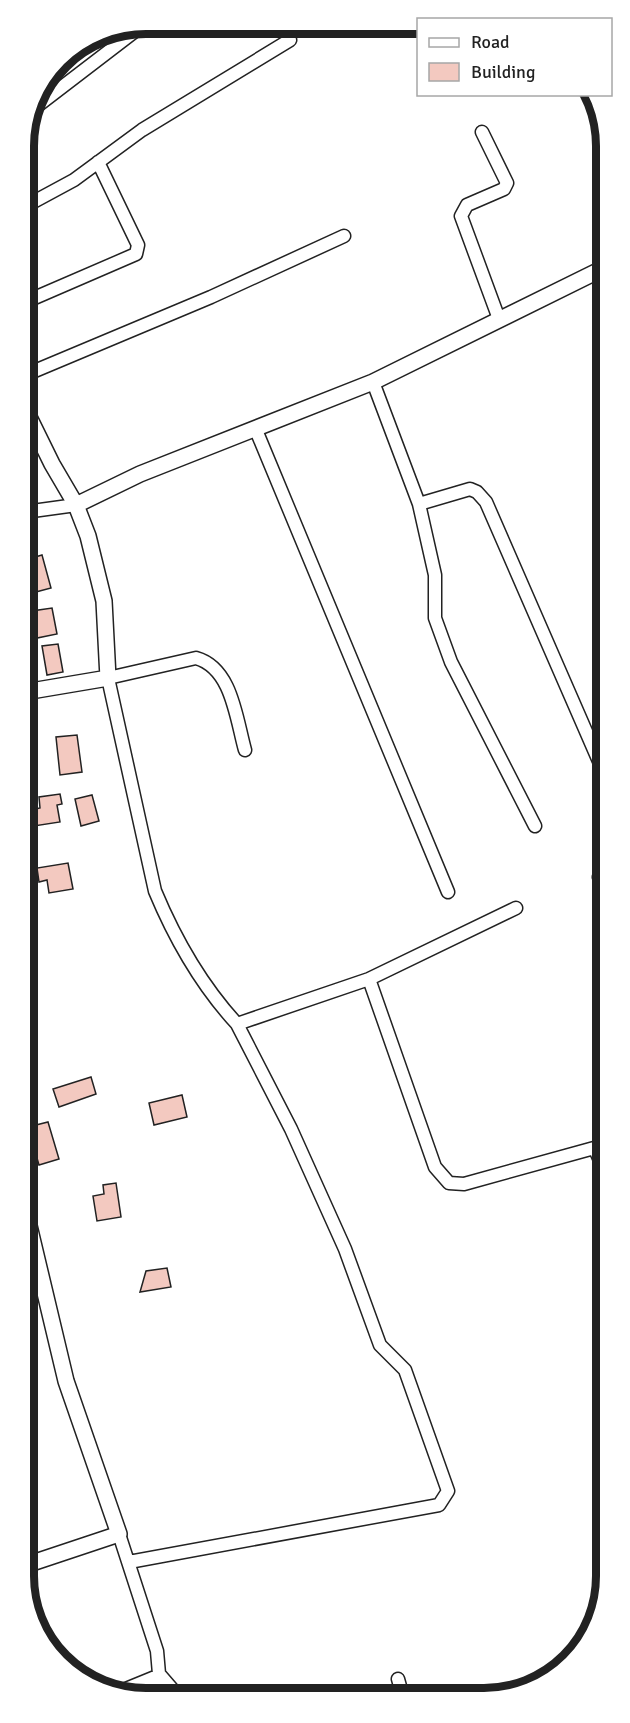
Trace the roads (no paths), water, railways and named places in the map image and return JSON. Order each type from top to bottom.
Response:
[{"type":"street","points":[[45,100],[128,37]]},
{"type":"street","points":[[35,201],[74,180],[142,130],[290,40]]},
{"type":"street","points":[[482,132],[507,183],[504,189],[467,206],[461,216],[499,319]]},
{"type":"street","points":[[35,299],[136,254],[138,245],[98,162]]},
{"type":"street","points":[[35,371],[211,297],[344,236]]},
{"type":"street","points":[[35,512],[76,505],[140,474],[372,382],[596,272]]},
{"type":"street","points":[[372,382],[419,504],[435,576],[435,618],[447,651],[535,826]]},
{"type":"street","points":[[256,429],[448,892]]},
{"type":"street","points":[[35,431],[76,505],[101,583],[107,632],[108,678],[155,891],[167,918],[193,964],[218,1003],[237,1024],[291,1129],[345,1249],[380,1345],[405,1370],[448,1491],[439,1505],[129,1562]]},
{"type":"street","points":[[419,504],[470,489],[477,492],[486,502],[596,756]]},
{"type":"street","points":[[35,690],[108,678],[196,658],[214,668],[226,685],[245,750]]},
{"type":"street","points":[[237,1024],[369,979],[516,908]]},
{"type":"street","points":[[369,979],[435,1167],[449,1183],[464,1184],[595,1148]]},
{"type":"street","points":[[34,1248],[66,1381],[129,1562],[157,1651],[161,1688]]},
{"type":"street","points":[[34,1562],[119,1534]]},
{"type":"street","points":[[130,1687],[160,1675]]},
{"type":"street","points":[[160,1675],[172,1688]]},
{"type":"street","points":[[398,1679],[401,1688]]}]
